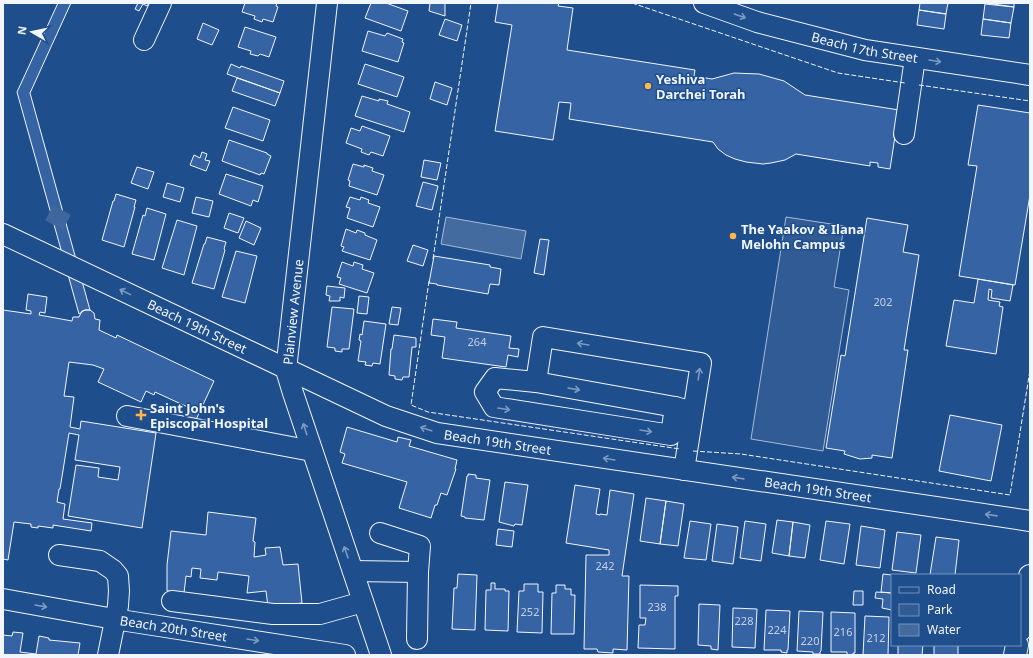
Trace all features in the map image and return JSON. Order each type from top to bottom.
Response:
[{"type":"main road","points":[[1021,625],[1030,576]]},
{"type":"street","points":[[144,40],[161,3]]},
{"type":"street","name":"Plainview Avenue","points":[[327,3],[286,370],[381,655]]},
{"type":"street","name":"Beach 17th Street","points":[[704,3],[757,22],[865,50],[1030,75]]},
{"type":"street","points":[[904,134],[915,58]]},
{"type":"street","name":"Beach 19th Street","points":[[3,234],[286,370],[386,416],[437,433],[1030,521]]},
{"type":"street","points":[[536,382],[543,337],[701,363],[684,410],[671,435],[494,407],[485,392],[495,378],[536,382],[684,410]]},
{"type":"street","points":[[684,410],[684,470]]},
{"type":"street","points":[[127,416],[312,451]]},
{"type":"street","points":[[380,533],[420,546],[418,572],[418,639]]},
{"type":"street","points":[[59,555],[100,561],[113,570],[118,576],[118,606],[114,619],[108,655]]},
{"type":"street","points":[[353,572],[418,572]]},
{"type":"street","name":"Beach 20th Street","points":[[3,599],[114,619],[345,655]]},
{"type":"street","points":[[185,630],[180,602],[273,614],[320,614],[363,602]]},
{"type":"green space","points":[[786,217],[844,226],[834,287],[849,290],[823,451],[751,439]]},
{"type":"water","points":[[446,217],[526,231],[521,259],[441,244]]},
{"type":"building","points":[[58,3],[71,3],[30,93],[90,310],[85,310],[79,314],[17,92]]},
{"type":"building","points":[[138,3],[149,3],[147,6],[143,4],[139,11],[135,9]]},
{"type":"building","points":[[245,3],[277,3],[276,6],[278,7],[273,22],[263,19],[262,22],[254,19],[255,16],[242,12]]},
{"type":"building","points":[[371,3],[386,3],[408,11],[401,31],[365,18]]},
{"type":"building","points":[[430,3],[445,3],[445,16],[429,11]]},
{"type":"building","name":"Yeshiva Darchei Torah","points":[[498,3],[559,3],[558,6],[573,8],[567,50],[695,70],[694,76],[712,79],[734,73],[759,74],[784,81],[805,95],[899,110],[890,169],[878,167],[878,163],[870,162],[870,166],[796,154],[785,160],[771,163],[763,164],[746,162],[726,155],[718,149],[713,142],[569,119],[571,103],[559,102],[553,140],[495,131],[512,25],[495,22]]},
{"type":"building","points":[[920,3],[948,3],[946,14],[919,10]]},
{"type":"building","points":[[986,3],[1014,3],[1014,7]]},
{"type":"building","points":[[985,4],[1014,7],[1011,23],[983,19]]},
{"type":"building","points":[[919,10],[946,14],[944,29],[917,25]]},
{"type":"building","points":[[445,19],[462,25],[457,41],[439,35]]},
{"type":"building","points":[[983,19],[1011,23],[1009,38],[981,35]]},
{"type":"building","points":[[203,23],[219,30],[212,45],[197,39]]},
{"type":"building","points":[[245,27],[276,37],[269,57],[260,54],[258,56],[250,54],[251,51],[238,47]]},
{"type":"building","points":[[368,31],[385,36],[387,33],[403,39],[402,42],[404,43],[398,62],[362,51]]},
{"type":"building","points":[[231,64],[284,81],[280,93],[227,74]]},
{"type":"building","points":[[365,64],[404,77],[397,97],[358,84]]},
{"type":"building","points":[[237,78],[280,93],[275,106],[232,91]]},
{"type":"building","points":[[435,82],[452,88],[447,105],[430,99]]},
{"type":"building","points":[[362,96],[379,101],[379,99],[388,101],[387,104],[410,112],[404,132],[355,116]]},
{"type":"building","points":[[978,105],[1030,113],[1030,195],[1015,285],[959,276],[977,166],[968,165]]},
{"type":"building","points":[[233,107],[270,120],[263,141],[225,128]]},
{"type":"building","points":[[362,126],[390,136],[383,156],[371,152],[369,155],[361,152],[362,149],[346,143],[351,128],[360,131]]},
{"type":"building","points":[[229,140],[267,153],[271,156],[264,174],[261,173],[260,175],[222,161]]},
{"type":"building","points":[[202,152],[207,154],[205,160],[210,161],[206,171],[190,165],[194,155],[200,158]]},
{"type":"building","points":[[424,160],[441,163],[437,180],[421,177]]},
{"type":"building","points":[[353,164],[373,168],[372,171],[384,175],[377,195],[349,186],[350,181],[348,180]]},
{"type":"building","points":[[137,167],[154,172],[148,189],[131,183]]},
{"type":"building","points":[[226,174],[263,186],[258,202],[253,200],[251,206],[219,194]]},
{"type":"building","points":[[423,182],[438,186],[432,210],[416,206]]},
{"type":"building","points":[[167,183],[184,188],[180,202],[163,197]]},
{"type":"building","points":[[116,194],[136,200],[124,247],[102,240]]},
{"type":"building","points":[[196,197],[213,201],[209,217],[192,213]]},
{"type":"building","points":[[350,197],[360,200],[361,197],[369,200],[368,203],[380,207],[373,227],[347,218],[350,208],[346,207]]},
{"type":"building","points":[[147,208],[166,214],[154,260],[132,254],[143,215],[145,216]]},
{"type":"building","points":[[229,213],[244,218],[238,233],[224,228]]},
{"type":"building","points":[[867,218],[908,225],[903,252],[919,255],[904,350],[908,350],[892,458],[872,455],[872,458],[860,459],[844,454],[845,451],[826,448],[841,355],[845,356]]},
{"type":"building","points":[[177,220],[197,226],[184,275],[162,268]]},
{"type":"building","points":[[246,221],[261,228],[254,245],[239,238]]},
{"type":"building","points":[[346,229],[356,233],[357,230],[377,240],[370,260],[342,251],[344,247],[341,246]]},
{"type":"building","points":[[207,237],[226,242],[214,289],[192,283]]},
{"type":"building","points":[[540,239],[549,240],[544,275],[534,273]]},
{"type":"building","points":[[413,245],[428,250],[423,266],[407,261]]},
{"type":"building","points":[[236,251],[257,256],[245,303],[222,297]]},
{"type":"building","points":[[434,256],[490,265],[490,267],[501,269],[499,285],[490,284],[488,294],[429,283]]},
{"type":"building","points":[[342,262],[353,266],[354,262],[363,265],[362,269],[374,273],[367,293],[339,284],[341,278],[337,277]]},
{"type":"building","points":[[978,279],[1013,285],[1010,301],[991,298],[992,290],[989,289],[988,300],[1000,302],[999,306],[1003,307],[996,354],[946,346],[954,300],[974,303]]},
{"type":"building","points":[[327,286],[345,288],[344,298],[340,297],[340,301],[329,301],[330,296],[326,295]]},
{"type":"building","points":[[28,294],[47,297],[45,313],[40,312],[39,315],[72,321],[73,317],[79,317],[82,311],[90,310],[94,313],[95,319],[100,320],[99,330],[116,338],[117,335],[214,381],[195,422],[188,418],[192,409],[155,392],[154,395],[146,391],[141,402],[98,382],[104,369],[93,365],[69,362],[64,396],[74,397],[70,427],[80,429],[81,421],[156,433],[142,528],[68,516],[76,465],[99,468],[98,477],[118,480],[120,467],[75,460],[79,435],[69,433],[57,502],[65,504],[63,519],[92,523],[91,531],[53,525],[53,528],[38,526],[38,528],[31,527],[31,524],[14,522],[8,560],[3,559],[3,310],[31,314],[31,311],[26,310]]},
{"type":"building","points":[[359,296],[369,297],[367,314],[357,313]]},
{"type":"building","points":[[332,307],[354,309],[349,349],[342,349],[342,352],[335,351],[335,348],[327,347]]},
{"type":"building","points":[[392,307],[401,308],[398,325],[389,324]]},
{"type":"building","points":[[433,319],[457,322],[456,328],[511,336],[509,348],[519,349],[518,357],[508,355],[506,367],[442,358],[445,337],[431,335]]},
{"type":"building","points":[[364,321],[386,324],[380,364],[373,363],[372,366],[365,365],[366,362],[358,361],[361,341],[359,340],[360,334],[362,335]]},
{"type":"building","points":[[394,335],[416,338],[416,347],[412,347],[409,377],[403,377],[402,380],[395,379],[395,376],[389,375],[391,349]]},
{"type":"building","points":[[950,415],[1002,425],[991,481],[939,471]]},
{"type":"building","points":[[347,427],[397,442],[398,437],[411,440],[409,446],[457,460],[456,469],[447,495],[441,493],[431,518],[399,508],[407,482],[342,463],[345,454],[340,452]]},
{"type":"building","points":[[468,474],[476,475],[476,478],[490,480],[484,520],[465,518],[461,516]]},
{"type":"building","points":[[505,482],[528,485],[522,525],[515,524],[514,526],[499,522]]},
{"type":"building","points":[[575,485],[600,489],[596,514],[600,515],[607,515],[610,490],[634,494],[622,576],[629,576],[627,650],[613,649],[613,653],[598,652],[597,649],[584,649],[586,555],[609,555],[609,550],[566,543]]},
{"type":"building","points":[[646,498],[666,501],[660,544],[640,541]]},
{"type":"building","points":[[666,501],[684,504],[678,546],[660,544]]},
{"type":"building","points":[[208,512],[256,518],[253,541],[255,542],[254,557],[266,555],[265,548],[280,547],[283,565],[298,564],[302,603],[268,607],[266,591],[247,593],[249,576],[218,572],[217,580],[200,578],[201,569],[192,568],[191,577],[186,576],[184,593],[167,591],[167,565],[171,531],[206,535]]},
{"type":"building","points":[[777,520],[793,522],[789,556],[772,553]]},
{"type":"building","points":[[690,521],[711,524],[706,560],[684,558]]},
{"type":"building","points":[[745,521],[766,524],[761,561],[740,558]]},
{"type":"building","points":[[826,521],[850,524],[844,564],[820,560]]},
{"type":"building","points":[[793,522],[810,525],[805,558],[789,556]]},
{"type":"building","points":[[717,524],[738,527],[733,564],[712,561]]},
{"type":"building","points":[[861,526],[885,530],[880,568],[856,565]]},
{"type":"building","points":[[498,529],[514,531],[512,547],[496,545]]},
{"type":"building","points":[[897,532],[921,535],[916,573],[892,570]]},
{"type":"building","points":[[936,537],[959,540],[955,574],[930,574]]},
{"type":"building","points":[[458,574],[477,575],[475,630],[452,629],[454,588],[457,588]]},
{"type":"building","points":[[883,574],[891,575],[891,593],[881,592]]},
{"type":"building","points":[[491,583],[495,583],[495,589],[505,589],[505,591],[509,591],[508,631],[485,630],[486,590],[491,590]]},
{"type":"building","points":[[524,584],[538,584],[538,592],[543,592],[542,633],[517,632],[519,591],[524,591]]},
{"type":"building","points":[[556,585],[565,585],[565,589],[571,589],[571,595],[575,595],[574,634],[551,634],[552,593],[556,593]]},
{"type":"building","points":[[640,585],[678,586],[678,596],[675,596],[675,649],[638,648],[639,625],[645,625],[646,618],[640,618]]},
{"type":"building","points":[[854,591],[863,591],[863,605],[853,605]]},
{"type":"building","points":[[876,592],[891,593],[891,610],[882,608],[883,599],[875,598]]},
{"type":"building","points":[[699,604],[720,605],[718,650],[711,649],[711,646],[698,645]]},
{"type":"building","points":[[733,608],[757,609],[755,648],[732,647]]},
{"type":"building","points":[[766,610],[790,611],[787,653],[781,652],[781,650],[764,650]]},
{"type":"building","points":[[799,611],[823,612],[820,654],[797,651]]},
{"type":"building","points":[[831,612],[855,613],[855,653],[853,653],[853,655],[847,655],[847,652],[831,652]]},
{"type":"building","points":[[865,616],[889,617],[888,655],[863,655]]},
{"type":"building","points":[[13,632],[23,633],[20,652],[36,654],[39,636],[49,638],[49,640],[80,643],[78,655],[3,655],[3,635],[12,636]]},
{"type":"building","points":[[898,646],[923,646],[922,655],[898,655]]},
{"type":"building","points":[[934,646],[958,646],[958,655],[934,655]]},
{"type":"tunnel","points":[[54,225],[62,210]]},
{"type":"fence","points":[[433,259],[471,3]]},
{"type":"fence","points":[[632,3],[838,73],[905,83]]},
{"type":"fence","points":[[919,85],[1030,101]]},
{"type":"fence","points":[[429,281],[411,405],[428,412],[680,449]]},
{"type":"fence","points":[[693,451],[741,454],[1010,495],[1030,370]]},
{"type":"place","name":"Yeshiva Darchei Torah","points":[[648,86]]},
{"type":"place","name":"The Yaakov & Ilana Melohn Campus","points":[[733,236]]},
{"type":"place","name":"Saint John's Episcopal Hospital","points":[[141,415]]}]
